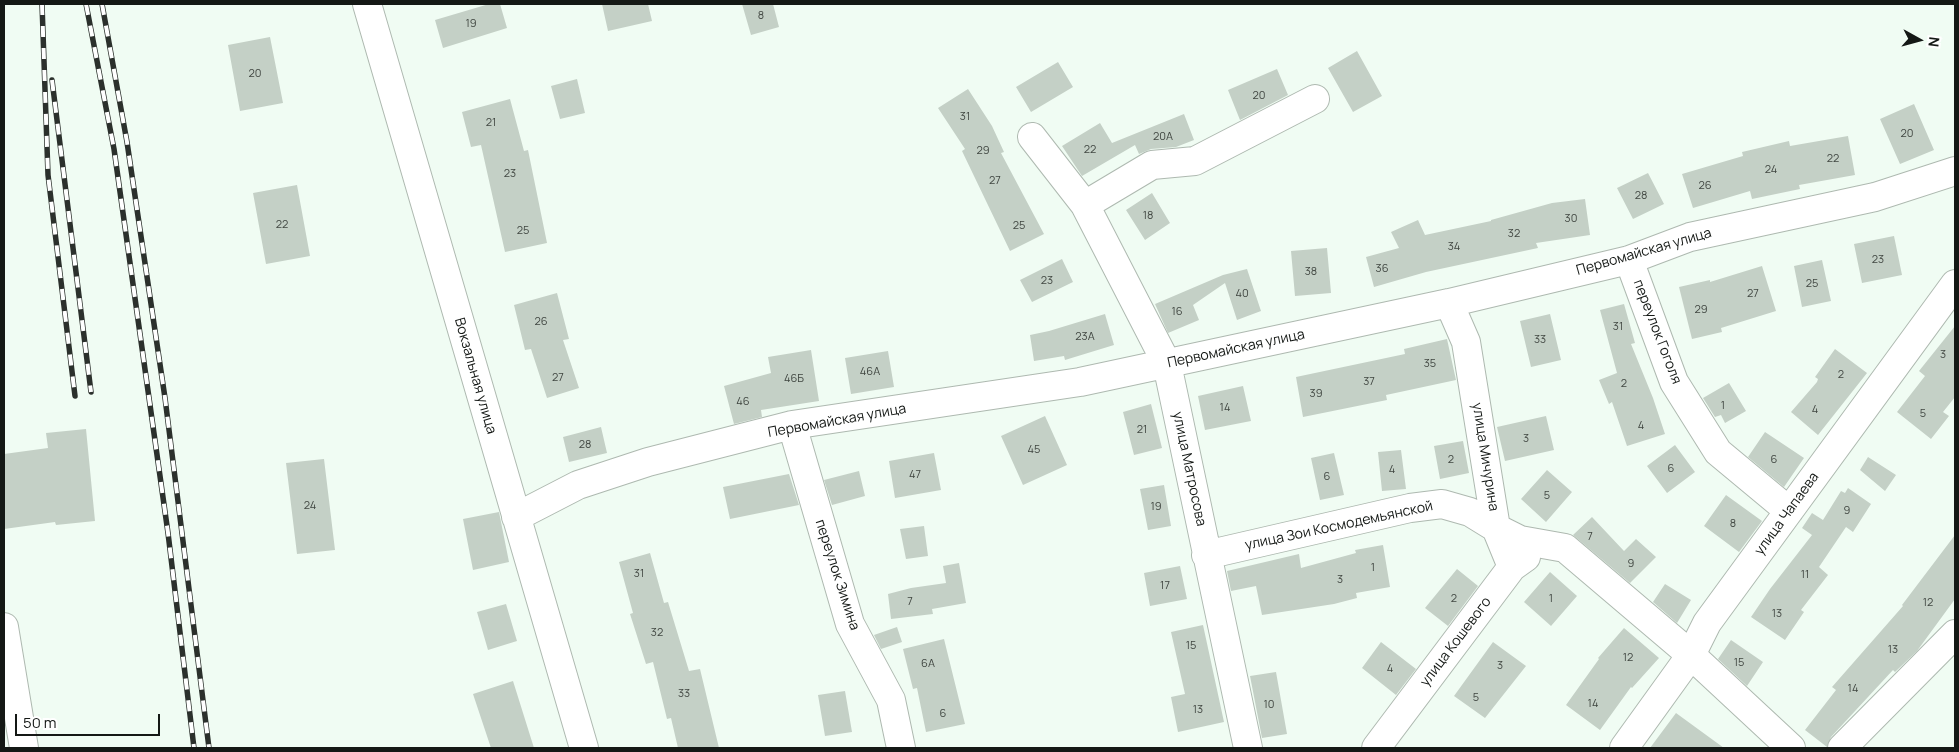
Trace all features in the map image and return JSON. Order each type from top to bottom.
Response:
[{"type":"street","name":"Вокзальная улица","points":[[367,4],[584,748]]},
{"type":"street","points":[[1085,206],[1152,165],[1195,161],[1314,100]]},
{"type":"street","name":"улица Матросова","points":[[1032,136],[1085,206],[1167,364],[1248,748]]},
{"type":"street","name":"Первомайская улица","points":[[516,517],[578,485],[648,462],[792,425],[1080,382],[1449,303],[1629,260],[1690,237],[1875,197],[1955,171]]},
{"type":"street","name":"переулок Гоголя","points":[[1629,260],[1674,382],[1718,452],[1789,511]]},
{"type":"street","name":"улица Чапаева","points":[[1624,748],[1691,655],[1707,623],[1955,284]]},
{"type":"street","name":"улица Мичурина","points":[[1449,303],[1466,342],[1496,528],[1520,540],[1565,548],[1691,655],[1791,748]]},
{"type":"street","name":"переулок Зимина","points":[[792,425],[850,624],[890,700],[901,748]]},
{"type":"street","name":"улица Зои Космодемьянской","points":[[1206,555],[1410,508],[1442,504],[1470,512],[1496,528]]},
{"type":"street","points":[[1496,528],[1512,567]]},
{"type":"street","name":"улица Кошевого","points":[[1376,748],[1512,567],[1542,543]]},
{"type":"street","points":[[4,627],[24,748]]},
{"type":"street","points":[[1842,748],[1955,634]]},
{"type":"building","points":[[489,4],[500,4],[507,28],[443,48],[435,20]]},
{"type":"building","points":[[602,4],[648,4],[652,21],[608,31]]},
{"type":"building","points":[[742,4],[773,4],[779,27],[751,35]]},
{"type":"building","points":[[270,37],[283,103],[240,111],[228,45]]},
{"type":"building","points":[[1357,51],[1382,96],[1353,112],[1328,68]]},
{"type":"building","points":[[1058,62],[1073,87],[1031,112],[1016,87]]},
{"type":"building","points":[[1277,69],[1288,95],[1240,120],[1228,90]]},
{"type":"building","points":[[577,79],[585,113],[560,119],[551,86]]},
{"type":"building","points":[[968,89],[992,126],[1004,152],[1001,153],[1044,234],[1010,251],[962,151],[965,149],[938,108]]},
{"type":"building","points":[[510,99],[524,151],[528,150],[547,243],[505,252],[481,145],[471,147],[462,112]]},
{"type":"building","points":[[1914,104],[1934,150],[1900,164],[1880,119]]},
{"type":"building","points":[[1184,114],[1194,140],[1176,147],[1151,149],[1139,154],[1135,145],[1082,176],[1062,146],[1100,123],[1112,143]]},
{"type":"building","points":[[1848,136],[1855,175],[1799,185],[1800,189],[1752,199],[1750,191],[1693,208],[1682,174],[1743,156],[1742,152],[1789,141],[1790,146]]},
{"type":"building","points":[[1648,173],[1664,204],[1633,219],[1617,188]]},
{"type":"building","points":[[297,185],[310,256],[266,264],[253,193]]},
{"type":"building","points":[[1152,193],[1170,223],[1145,240],[1126,210]]},
{"type":"building","points":[[1585,199],[1590,235],[1536,243],[1538,248],[1426,272],[1374,287],[1366,257],[1399,248],[1391,232],[1418,220],[1425,235],[1491,221],[1552,203]]},
{"type":"building","points":[[1894,236],[1902,275],[1862,283],[1854,244]]},
{"type":"building","points":[[1327,248],[1331,293],[1295,296],[1291,251]]},
{"type":"building","points":[[1062,259],[1073,282],[1032,302],[1020,280]]},
{"type":"building","points":[[1822,260],[1831,301],[1802,307],[1794,266]]},
{"type":"building","points":[[1762,266],[1776,311],[1721,328],[1722,332],[1692,339],[1679,287],[1710,280],[1710,282]]},
{"type":"building","points":[[1247,269],[1261,311],[1237,320],[1225,283],[1193,305],[1199,320],[1168,333],[1155,304],[1223,275]]},
{"type":"building","points":[[557,293],[569,339],[563,340],[579,388],[547,398],[531,349],[525,350],[514,305]]},
{"type":"building","points":[[1624,304],[1635,343],[1631,344],[1665,434],[1627,446],[1612,402],[1609,404],[1599,380],[1617,373],[1600,310]]},
{"type":"building","points":[[1105,314],[1114,345],[1065,360],[1064,356],[1034,361],[1030,335]]},
{"type":"building","points":[[1550,314],[1561,360],[1531,367],[1520,321]]},
{"type":"building","points":[[1955,326],[1955,397],[1943,412],[1949,416],[1931,439],[1897,412],[1925,376],[1919,371]]},
{"type":"building","points":[[1447,339],[1456,380],[1386,395],[1387,400],[1303,417],[1296,377],[1405,354],[1404,349]]},
{"type":"building","points":[[1835,349],[1867,373],[1818,435],[1791,412],[1817,382],[1818,379],[1815,377]]},
{"type":"building","points":[[811,350],[819,401],[761,410],[762,417],[734,424],[724,386],[771,373],[768,357]]},
{"type":"building","points":[[888,351],[894,387],[851,394],[845,358]]},
{"type":"building","points":[[1729,383],[1746,411],[1725,423],[1721,415],[1715,417],[1703,398]]},
{"type":"building","points":[[1243,386],[1251,421],[1205,430],[1198,396]]},
{"type":"building","points":[[1151,404],[1162,448],[1134,455],[1123,412]]},
{"type":"building","points":[[1045,416],[1067,465],[1023,485],[1001,436]]},
{"type":"building","points":[[1546,416],[1554,450],[1505,461],[1497,427]]},
{"type":"building","points":[[601,427],[607,453],[569,462],[563,437]]},
{"type":"building","points":[[86,429],[95,521],[56,525],[55,522],[4,529],[4,454],[48,448],[46,433]]},
{"type":"building","points":[[1765,432],[1804,458],[1784,487],[1748,457]]},
{"type":"building","points":[[1463,441],[1469,473],[1440,479],[1434,446]]},
{"type":"building","points":[[1675,445],[1695,472],[1667,493],[1647,466]]},
{"type":"building","points":[[1401,450],[1406,489],[1382,491],[1378,452]]},
{"type":"building","points":[[934,453],[941,490],[895,498],[889,461]]},
{"type":"building","points":[[1334,453],[1344,495],[1320,500],[1311,458]]},
{"type":"building","points":[[1868,457],[1896,475],[1885,491],[1860,470]]},
{"type":"building","points":[[324,459],[335,550],[297,554],[286,463]]},
{"type":"building","points":[[1547,470],[1572,492],[1546,522],[1521,499]]},
{"type":"building","points":[[859,471],[865,496],[832,505],[824,480]]},
{"type":"building","points":[[789,474],[799,505],[730,519],[723,487]]},
{"type":"building","points":[[1164,485],[1171,526],[1148,530],[1140,489]]},
{"type":"building","points":[[1848,488],[1871,504],[1853,532],[1846,527],[1819,567],[1828,575],[1801,610],[1804,612],[1785,640],[1751,617],[1812,535],[1802,528],[1812,513],[1823,520],[1841,491],[1845,493]]},
{"type":"building","points":[[1726,495],[1762,521],[1739,552],[1704,526]]},
{"type":"building","points":[[499,512],[509,562],[473,570],[463,519]]},
{"type":"building","points":[[1592,517],[1624,551],[1636,539],[1656,557],[1630,583],[1573,535]]},
{"type":"building","points":[[924,526],[928,556],[906,559],[900,529]]},
{"type":"building","points":[[1955,535],[1955,599],[1917,651],[1895,672],[1893,670],[1831,737],[1827,747],[1805,730],[1836,690],[1832,687],[1903,606]]},
{"type":"building","points":[[1383,545],[1390,587],[1356,593],[1357,598],[1334,604],[1262,615],[1256,586],[1231,591],[1227,571],[1299,554],[1301,568],[1356,553],[1355,550]]},
{"type":"building","points":[[650,553],[664,603],[668,602],[689,671],[700,669],[719,748],[678,748],[671,718],[667,719],[653,662],[646,664],[630,614],[633,613],[619,562]]},
{"type":"building","points":[[959,563],[966,603],[932,609],[933,614],[891,619],[888,594],[911,588],[946,583],[943,566]]},
{"type":"building","points":[[1180,566],[1187,599],[1150,606],[1144,573]]},
{"type":"building","points":[[1457,569],[1478,586],[1448,626],[1425,608]]},
{"type":"building","points":[[1550,572],[1577,596],[1551,626],[1524,602]]},
{"type":"building","points":[[1665,584],[1691,600],[1677,623],[1653,602]]},
{"type":"building","points":[[506,604],[517,641],[488,650],[477,612]]},
{"type":"building","points":[[1203,625],[1224,722],[1178,732],[1171,697],[1185,694],[1171,632]]},
{"type":"building","points":[[897,627],[902,642],[881,649],[874,635]]},
{"type":"building","points":[[1624,628],[1659,658],[1631,687],[1600,730],[1566,705],[1598,658]]},
{"type":"building","points":[[944,639],[965,724],[926,732],[917,688],[913,689],[903,649]]},
{"type":"building","points":[[1731,640],[1763,662],[1747,686],[1718,659]]},
{"type":"building","points":[[1381,642],[1416,669],[1396,695],[1362,668]]},
{"type":"building","points":[[1493,642],[1526,666],[1485,718],[1454,696]]},
{"type":"building","points":[[1276,672],[1287,734],[1262,738],[1250,676]]},
{"type":"building","points":[[513,681],[534,748],[491,748],[473,694]]},
{"type":"building","points":[[845,691],[852,732],[825,736],[818,695]]},
{"type":"building","points":[[1676,713],[1724,748],[1650,748]]},
{"type":"railway","points":[[42,4],[48,175],[75,396]]},
{"type":"railway","points":[[86,4],[114,149],[168,533],[194,748]]},
{"type":"railway","points":[[102,4],[127,142],[165,398],[209,748]]},
{"type":"railway","points":[[52,80],[91,392]]}]
